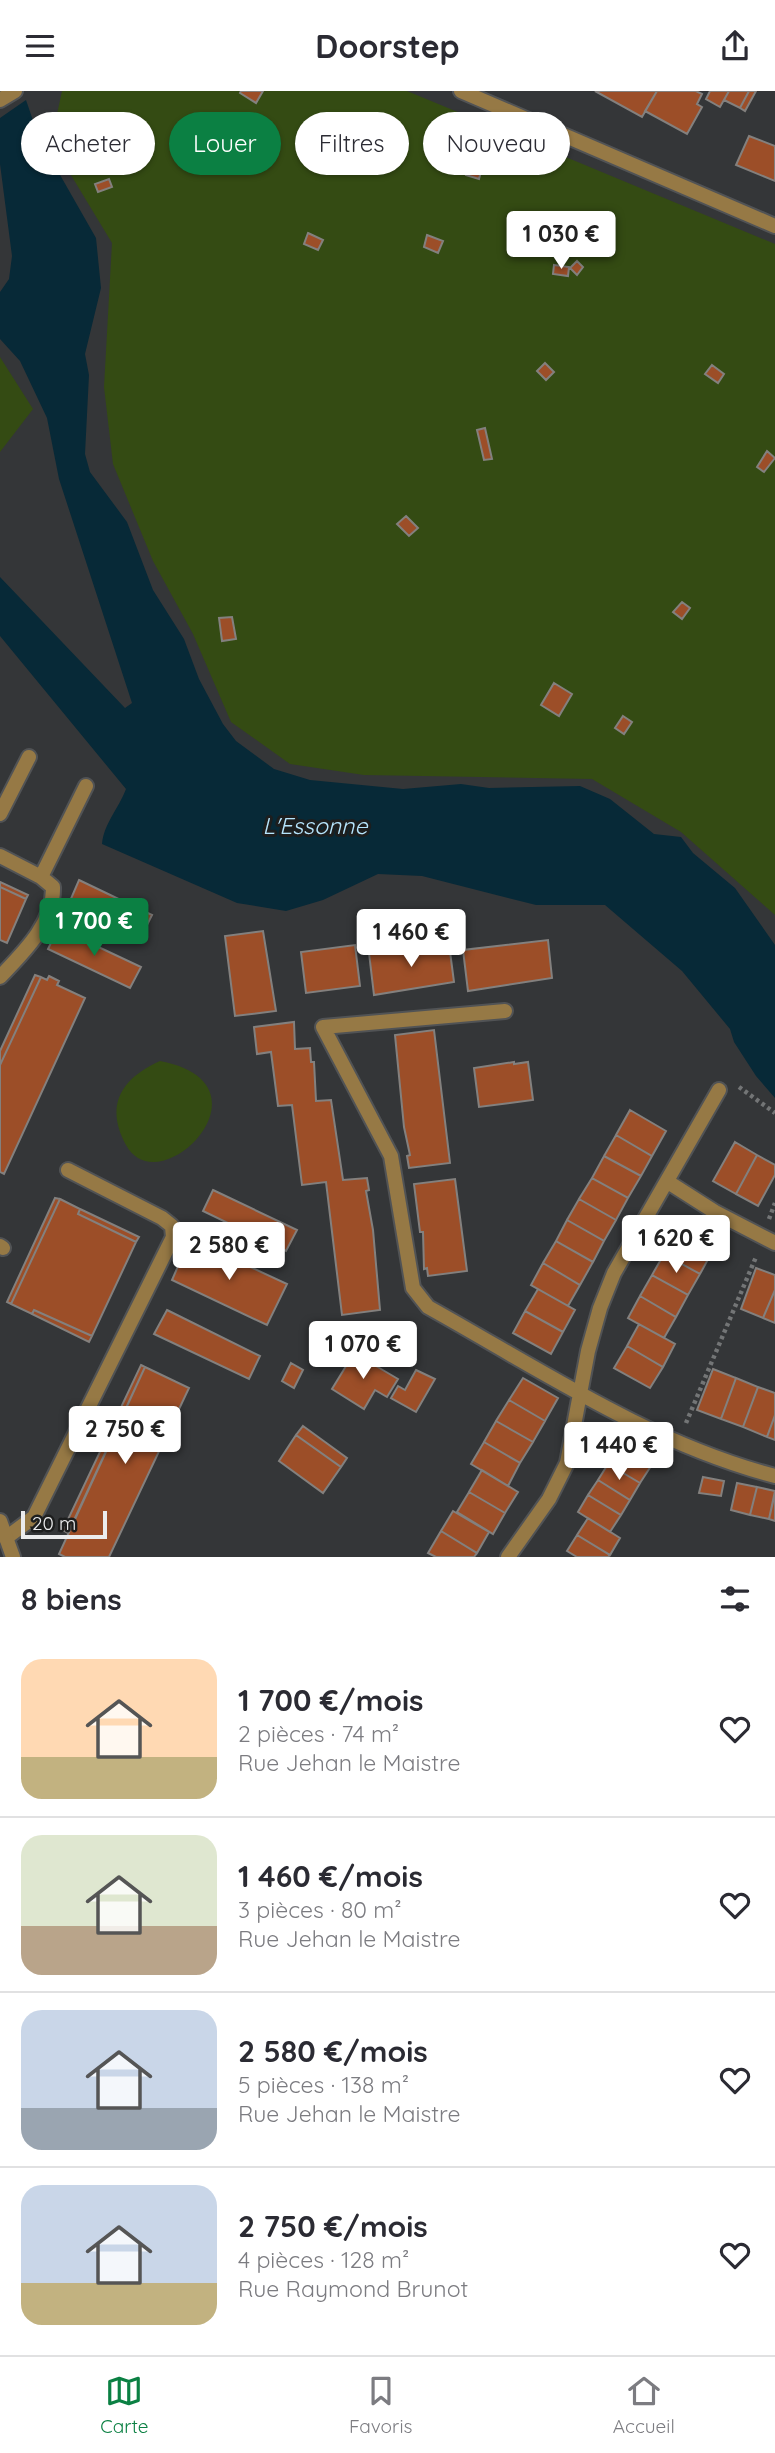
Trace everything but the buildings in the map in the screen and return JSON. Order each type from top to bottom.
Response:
[{"type":"street","points":[[0,100],[15,91]]},
{"type":"street","points":[[461,91],[775,226]]},
{"type":"street","points":[[0,814],[29,757]]},
{"type":"street","points":[[41,877],[86,786]]},
{"type":"street","points":[[0,856],[41,877],[53,887],[53,907],[26,949],[0,977]]},
{"type":"street","points":[[505,1011],[323,1027],[391,1156],[412,1289],[428,1307],[580,1395],[679,1444],[736,1466],[775,1476]]},
{"type":"street","points":[[508,1557],[550,1499],[567,1463],[600,1308],[614,1273],[719,1090]]},
{"type":"street","points":[[6,1538],[34,1517],[173,1237],[172,1226],[162,1219],[68,1170]]},
{"type":"street","points":[[668,1182],[770,1240]]},
{"type":"street","points":[[0,1521],[13,1557]]},
{"type":"path","points":[[719,1090],[728,1078],[775,1113]]},
{"type":"path","points":[[679,1444],[770,1240]]},
{"type":"green space","points":[[62,91],[407,91],[458,112],[423,112],[423,175],[570,175],[570,159],[775,244],[775,915],[681,832],[592,779],[364,775],[290,764],[231,722],[193,634],[153,561],[113,464],[104,387],[112,243],[71,175],[155,175],[155,112],[57,112]]},
{"type":"green space","points":[[0,357],[33,409],[0,452]]},
{"type":"green space","points":[[160,1061],[194,1074],[210,1092],[211,1114],[200,1135],[183,1151],[162,1161],[142,1160],[126,1145],[120,1131],[117,1105],[120,1094],[127,1085]]},
{"type":"water","name":"L'Essonne","points":[[26,100],[30,112],[21,112],[21,175],[60,175],[96,238],[101,288],[85,354],[89,375],[85,454],[90,472],[127,522],[153,590],[184,639],[199,679],[223,724],[236,741],[274,769],[310,780],[403,789],[461,784],[489,788],[580,786],[610,799],[654,834],[681,837],[693,853],[735,888],[775,945],[775,1098],[756,1076],[734,1042],[730,1029],[682,971],[605,905],[536,905],[422,876],[378,874],[323,900],[286,911],[237,903],[102,844],[105,829],[126,789],[0,636],[0,577],[125,708],[132,703],[59,479],[47,418],[20,361],[0,339],[0,292],[9,279],[12,256],[0,164],[0,118]]}]
